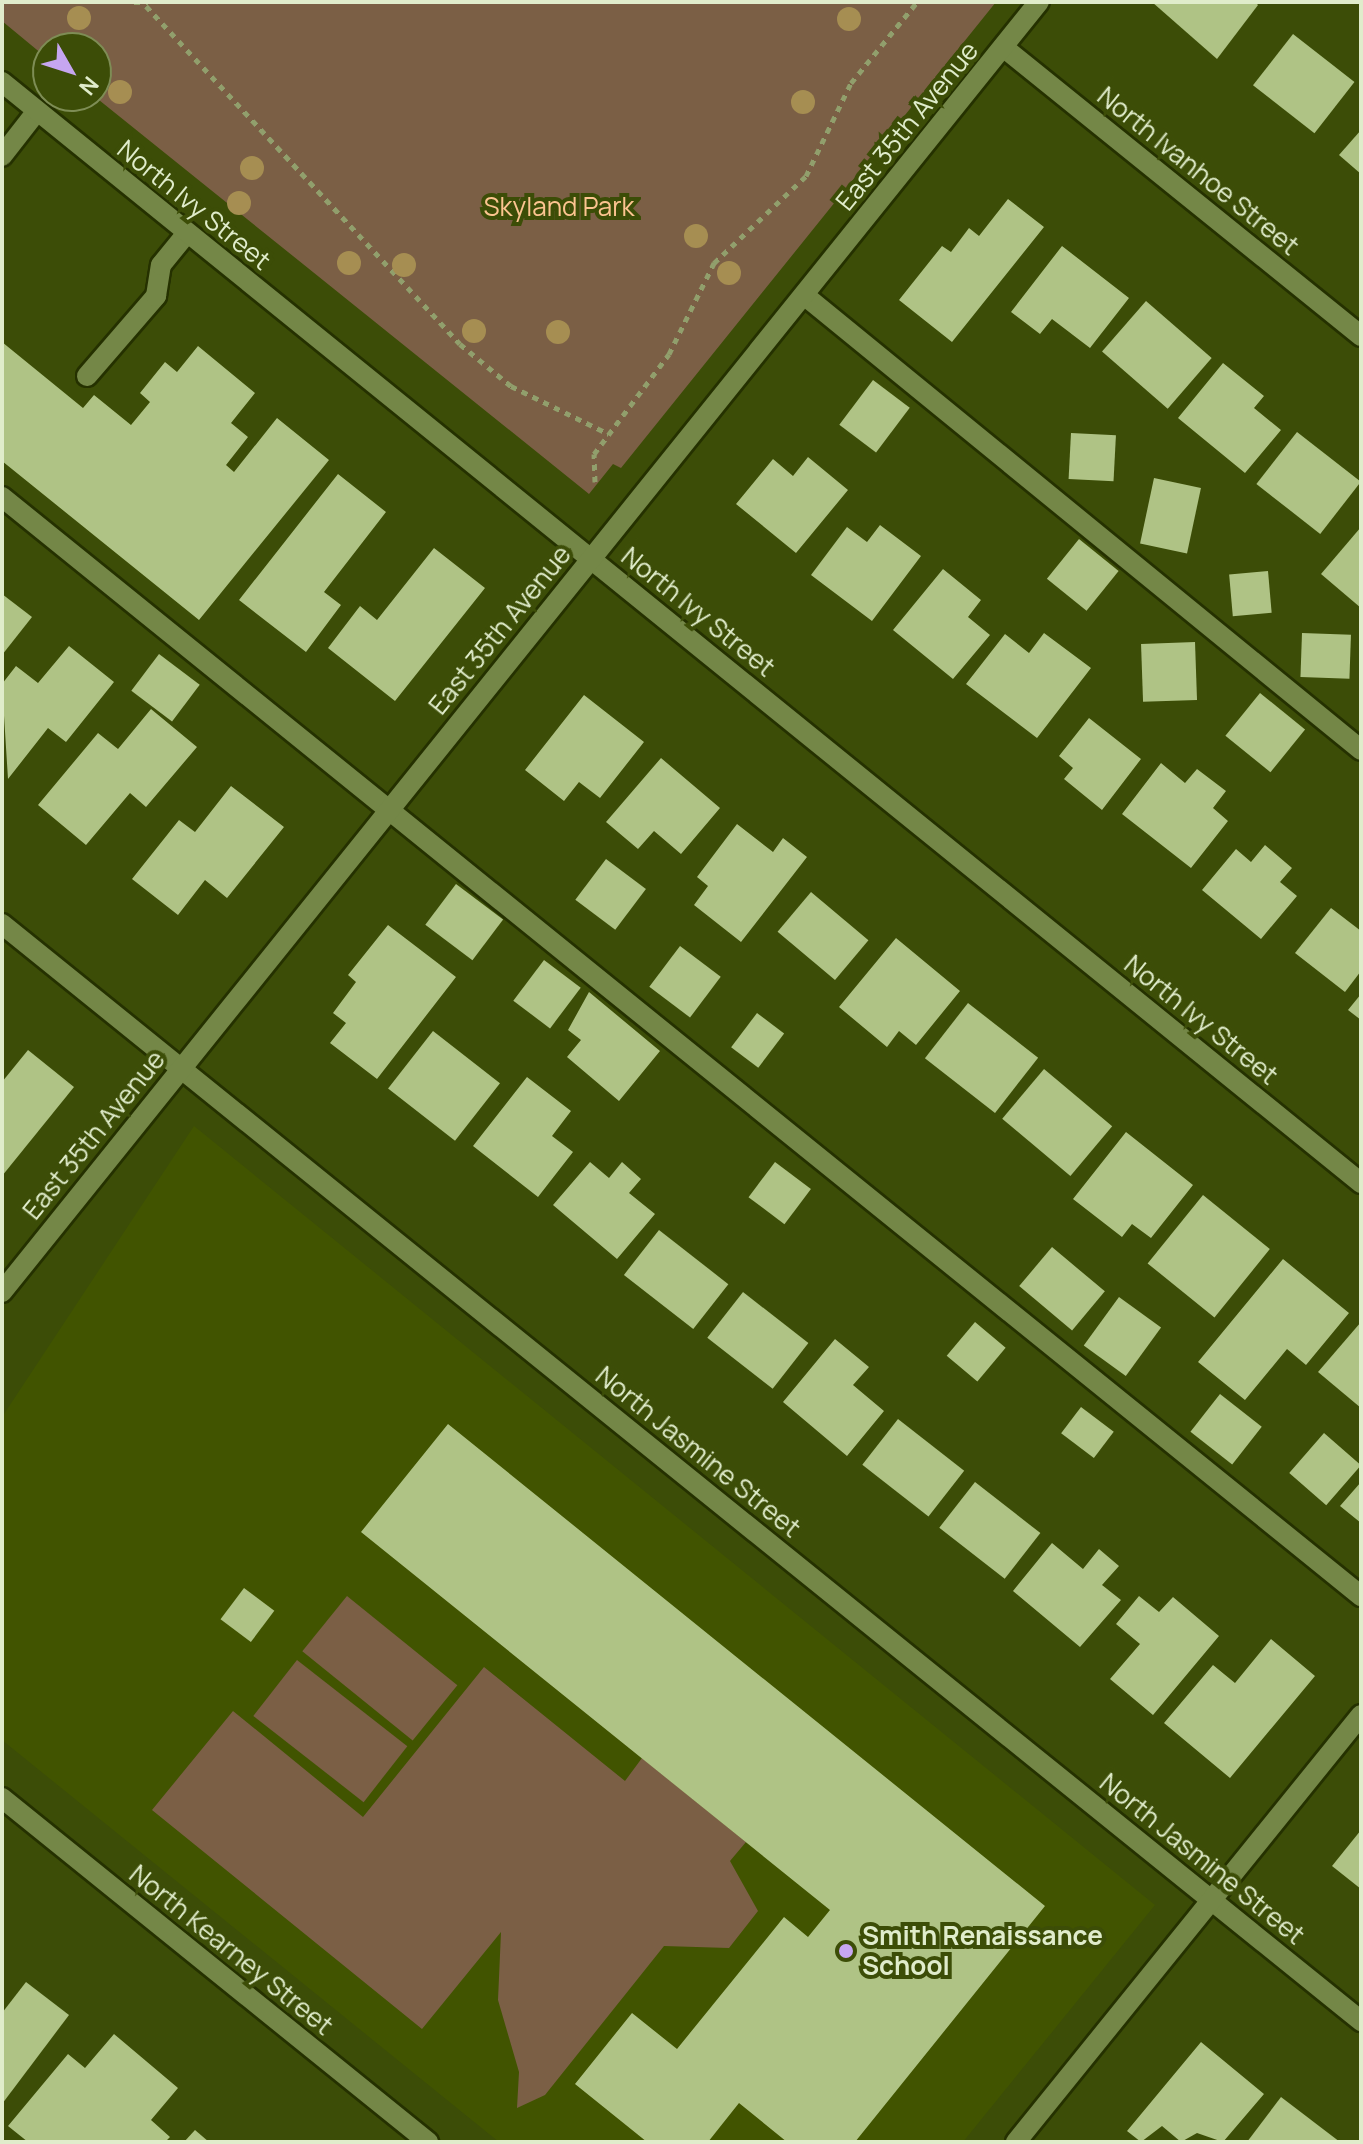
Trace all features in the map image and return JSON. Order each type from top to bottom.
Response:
[{"type":"street","name":"East 35th Avenue","points":[[2,1292],[1039,2]]},
{"type":"street","name":"North Ivanhoe Street","points":[[1003,47],[1361,336]]},
{"type":"street","name":"North Ivy Street","points":[[2,82],[32,107]]},
{"type":"street","points":[[2,156],[36,112]]},
{"type":"street","name":"North Ivy Street","points":[[38,112],[1361,1183]]},
{"type":"street","points":[[87,376],[156,296],[161,265],[187,233]]},
{"type":"street","points":[[804,295],[1361,750]]},
{"type":"street","points":[[2,497],[1361,1596]]},
{"type":"street","name":"North Jasmine Street","points":[[2,924],[1361,2021]]},
{"type":"street","points":[[1016,2142],[1361,1715]]},
{"type":"street","name":"North Kearney Street","points":[[2,1798],[428,2142]]},
{"type":"path","points":[[134,2],[147,4],[460,344],[511,386],[609,434]]},
{"type":"path","points":[[595,482],[594,454],[669,354],[714,263],[806,176],[851,83],[917,2]]},
{"type":"shaded area","points":[[194,1126],[1155,1905],[963,2142],[499,2142],[2,1740],[2,1417]]},
{"type":"green space","name":"Skyland Park","points":[[2,2],[996,2],[621,468],[613,464],[589,494],[112,110],[112,32],[32,32],[32,46],[2,21]]},
{"type":"green space","points":[[347,1596],[457,1685],[413,1741],[302,1651]]},
{"type":"green space","points":[[297,1660],[407,1746],[364,1802],[253,1716]]},
{"type":"green space","points":[[484,1667],[625,1781],[642,1758],[746,1842],[730,1861],[758,1911],[729,1948],[664,1946],[545,2095],[517,2108],[519,2072],[498,2000],[501,1932],[422,2029],[152,1810],[233,1711],[363,1817]]},
{"type":"building","points":[[1152,2],[1255,2],[1258,5],[1217,59]]},
{"type":"building","points":[[1293,34],[1354,82],[1314,133],[1253,85]]},
{"type":"building","points":[[1361,130],[1361,174],[1339,155]]},
{"type":"building","points":[[1008,199],[1044,227],[952,342],[899,300],[942,246],[951,252],[969,228],[979,236]]},
{"type":"building","points":[[1062,246],[1129,298],[1090,348],[1052,319],[1040,334],[1011,312]]},
{"type":"building","points":[[1146,301],[1212,358],[1168,409],[1102,352]]},
{"type":"building","points":[[2,342],[83,408],[94,395],[131,425],[150,402],[140,393],[165,362],[177,372],[198,346],[255,393],[231,423],[248,437],[226,465],[234,472],[277,418],[329,460],[199,620],[2,461]]},
{"type":"building","points":[[1223,363],[1264,396],[1254,408],[1281,430],[1245,473],[1178,418]]},
{"type":"building","points":[[873,380],[910,408],[876,452],[839,425]]},
{"type":"building","points":[[1297,432],[1361,482],[1320,534],[1256,484]]},
{"type":"building","points":[[1071,433],[1116,435],[1114,481],[1069,479]]},
{"type":"building","points":[[808,457],[848,490],[796,553],[736,504],[773,459],[793,476]]},
{"type":"building","points":[[338,474],[386,512],[324,592],[341,605],[306,652],[239,600]]},
{"type":"building","points":[[1154,478],[1201,488],[1187,554],[1140,544]]},
{"type":"building","points":[[880,525],[921,556],[872,621],[811,575],[847,527],[867,542]]},
{"type":"building","points":[[1361,527],[1361,608],[1321,574]]},
{"type":"building","points":[[1079,539],[1119,571],[1087,611],[1047,579]]},
{"type":"building","points":[[434,548],[485,588],[395,701],[328,648],[360,606],[377,620]]},
{"type":"building","points":[[943,569],[981,600],[968,617],[990,635],[953,679],[893,630]]},
{"type":"building","points":[[1268,571],[1272,613],[1233,616],[1229,574]]},
{"type":"building","points":[[2,594],[32,617],[2,655]]},
{"type":"building","points":[[1044,633],[1091,668],[1037,738],[966,684],[1005,634],[1029,653]]},
{"type":"building","points":[[1302,633],[1351,635],[1349,679],[1300,677]]},
{"type":"building","points":[[1195,642],[1197,700],[1143,702],[1141,644]]},
{"type":"building","points":[[69,646],[114,682],[66,742],[48,728],[8,779],[2,684],[16,666],[38,683]]},
{"type":"building","points":[[159,654],[200,685],[172,721],[131,691]]},
{"type":"building","points":[[1260,693],[1305,730],[1270,772],[1225,736]]},
{"type":"building","points":[[584,695],[644,742],[600,798],[579,782],[564,801],[525,770]]},
{"type":"building","points":[[151,709],[197,747],[146,807],[130,793],[86,845],[38,805],[98,733],[118,749]]},
{"type":"building","points":[[1089,718],[1141,759],[1102,810],[1064,779],[1073,768],[1059,756]]},
{"type":"building","points":[[661,758],[720,808],[681,854],[654,831],[638,849],[606,822]]},
{"type":"building","points":[[1161,763],[1185,783],[1197,769],[1226,791],[1213,808],[1228,821],[1191,868],[1122,814]]},
{"type":"building","points":[[231,786],[284,827],[227,898],[205,880],[178,915],[132,879],[179,820],[195,832]]},
{"type":"building","points":[[737,824],[773,852],[783,838],[807,857],[741,942],[694,905],[708,886],[697,877]]},
{"type":"building","points":[[1265,845],[1292,868],[1280,882],[1297,896],[1261,939],[1202,890],[1236,849],[1251,862]]},
{"type":"building","points":[[606,859],[646,889],[615,930],[575,900]]},
{"type":"building","points":[[456,884],[503,920],[472,960],[425,925]]},
{"type":"building","points":[[811,892],[868,940],[835,980],[778,932]]},
{"type":"building","points":[[1331,908],[1361,931],[1361,971],[1345,992],[1295,953]]},
{"type":"building","points":[[388,925],[456,977],[377,1079],[330,1043],[346,1023],[333,1013],[356,982],[348,975]]},
{"type":"building","points":[[896,938],[960,991],[916,1045],[899,1031],[887,1047],[839,1007]]},
{"type":"building","points":[[680,946],[721,977],[690,1017],[649,987]]},
{"type":"building","points":[[544,960],[581,988],[550,1028],[513,1001]]},
{"type":"building","points":[[589,992],[660,1051],[619,1101],[567,1057],[581,1040],[568,1030]]},
{"type":"building","points":[[1361,994],[1361,1020],[1348,1010]]},
{"type":"building","points":[[968,1003],[1038,1058],[995,1113],[925,1058]]},
{"type":"building","points":[[757,1013],[784,1033],[758,1068],[731,1047]]},
{"type":"building","points":[[433,1031],[500,1083],[455,1141],[388,1089]]},
{"type":"building","points":[[28,1050],[74,1087],[2,1176],[2,1082]]},
{"type":"building","points":[[1044,1069],[1112,1126],[1070,1176],[1002,1119]]},
{"type":"building","points":[[527,1077],[571,1111],[552,1136],[573,1152],[538,1197],[473,1146]]},
{"type":"building","points":[[1126,1132],[1193,1185],[1151,1238],[1132,1224],[1122,1237],[1073,1199]]},
{"type":"building","points":[[590,1162],[609,1178],[622,1162],[641,1179],[629,1193],[655,1214],[617,1259],[553,1205]]},
{"type":"building","points":[[775,1162],[811,1189],[784,1224],[749,1197]]},
{"type":"building","points":[[1203,1195],[1270,1249],[1214,1318],[1148,1263]]},
{"type":"building","points":[[659,1230],[728,1284],[693,1329],[624,1275]]},
{"type":"building","points":[[1052,1247],[1105,1291],[1072,1330],[1019,1286]]},
{"type":"building","points":[[1283,1259],[1349,1313],[1306,1365],[1287,1349],[1245,1400],[1198,1362]]},
{"type":"building","points":[[743,1292],[808,1343],[773,1389],[707,1338]]},
{"type":"building","points":[[1119,1297],[1161,1328],[1126,1376],[1084,1346]]},
{"type":"building","points":[[975,1322],[1006,1348],[977,1381],[947,1356]]},
{"type":"building","points":[[1361,1322],[1361,1408],[1318,1372]]},
{"type":"building","points":[[835,1339],[869,1367],[853,1385],[884,1411],[847,1456],[783,1402]]},
{"type":"building","points":[[1220,1394],[1262,1427],[1232,1464],[1190,1432]]},
{"type":"building","points":[[1081,1407],[1114,1432],[1094,1458],[1061,1433]]},
{"type":"building","points":[[898,1419],[964,1471],[928,1516],[862,1465]]},
{"type":"building","points":[[448,1424],[1045,1906],[855,2142],[787,2142],[739,2103],[708,2142],[647,2142],[575,2084],[632,2013],[677,2049],[784,1917],[808,1937],[830,1910],[361,1532]]},
{"type":"building","points":[[1324,1433],[1361,1465],[1326,1505],[1289,1473]]},
{"type":"building","points":[[975,1482],[1040,1533],[1005,1579],[939,1528]]},
{"type":"building","points":[[1361,1482],[1361,1523],[1340,1506]]},
{"type":"building","points":[[1052,1543],[1083,1569],[1099,1549],[1119,1566],[1102,1585],[1121,1600],[1080,1647],[1013,1591]]},
{"type":"building","points":[[244,1588],[274,1611],[251,1642],[221,1619]]},
{"type":"building","points":[[1139,1596],[1159,1612],[1173,1597],[1219,1636],[1153,1715],[1110,1679],[1140,1644],[1116,1624]]},
{"type":"building","points":[[1271,1639],[1315,1676],[1230,1778],[1164,1723],[1213,1665],[1235,1683]]},
{"type":"building","points":[[1361,1830],[1361,1889],[1332,1866]]},
{"type":"building","points":[[26,1982],[69,2015],[2,2104],[2,2013]]},
{"type":"building","points":[[114,2034],[178,2088],[151,2120],[170,2137],[165,2142],[28,2142],[8,2126],[68,2054],[85,2068]]},
{"type":"building","points":[[1201,2042],[1264,2094],[1223,2142],[1197,2133],[1181,2142],[1162,2126],[1141,2142],[1127,2131]]},
{"type":"building","points":[[1281,2097],[1340,2142],[1247,2142]]},
{"type":"building","points":[[195,2130],[209,2142],[184,2142]]},
{"type":"place","name":"Smith Renaissance School","points":[[846,1951]]}]
